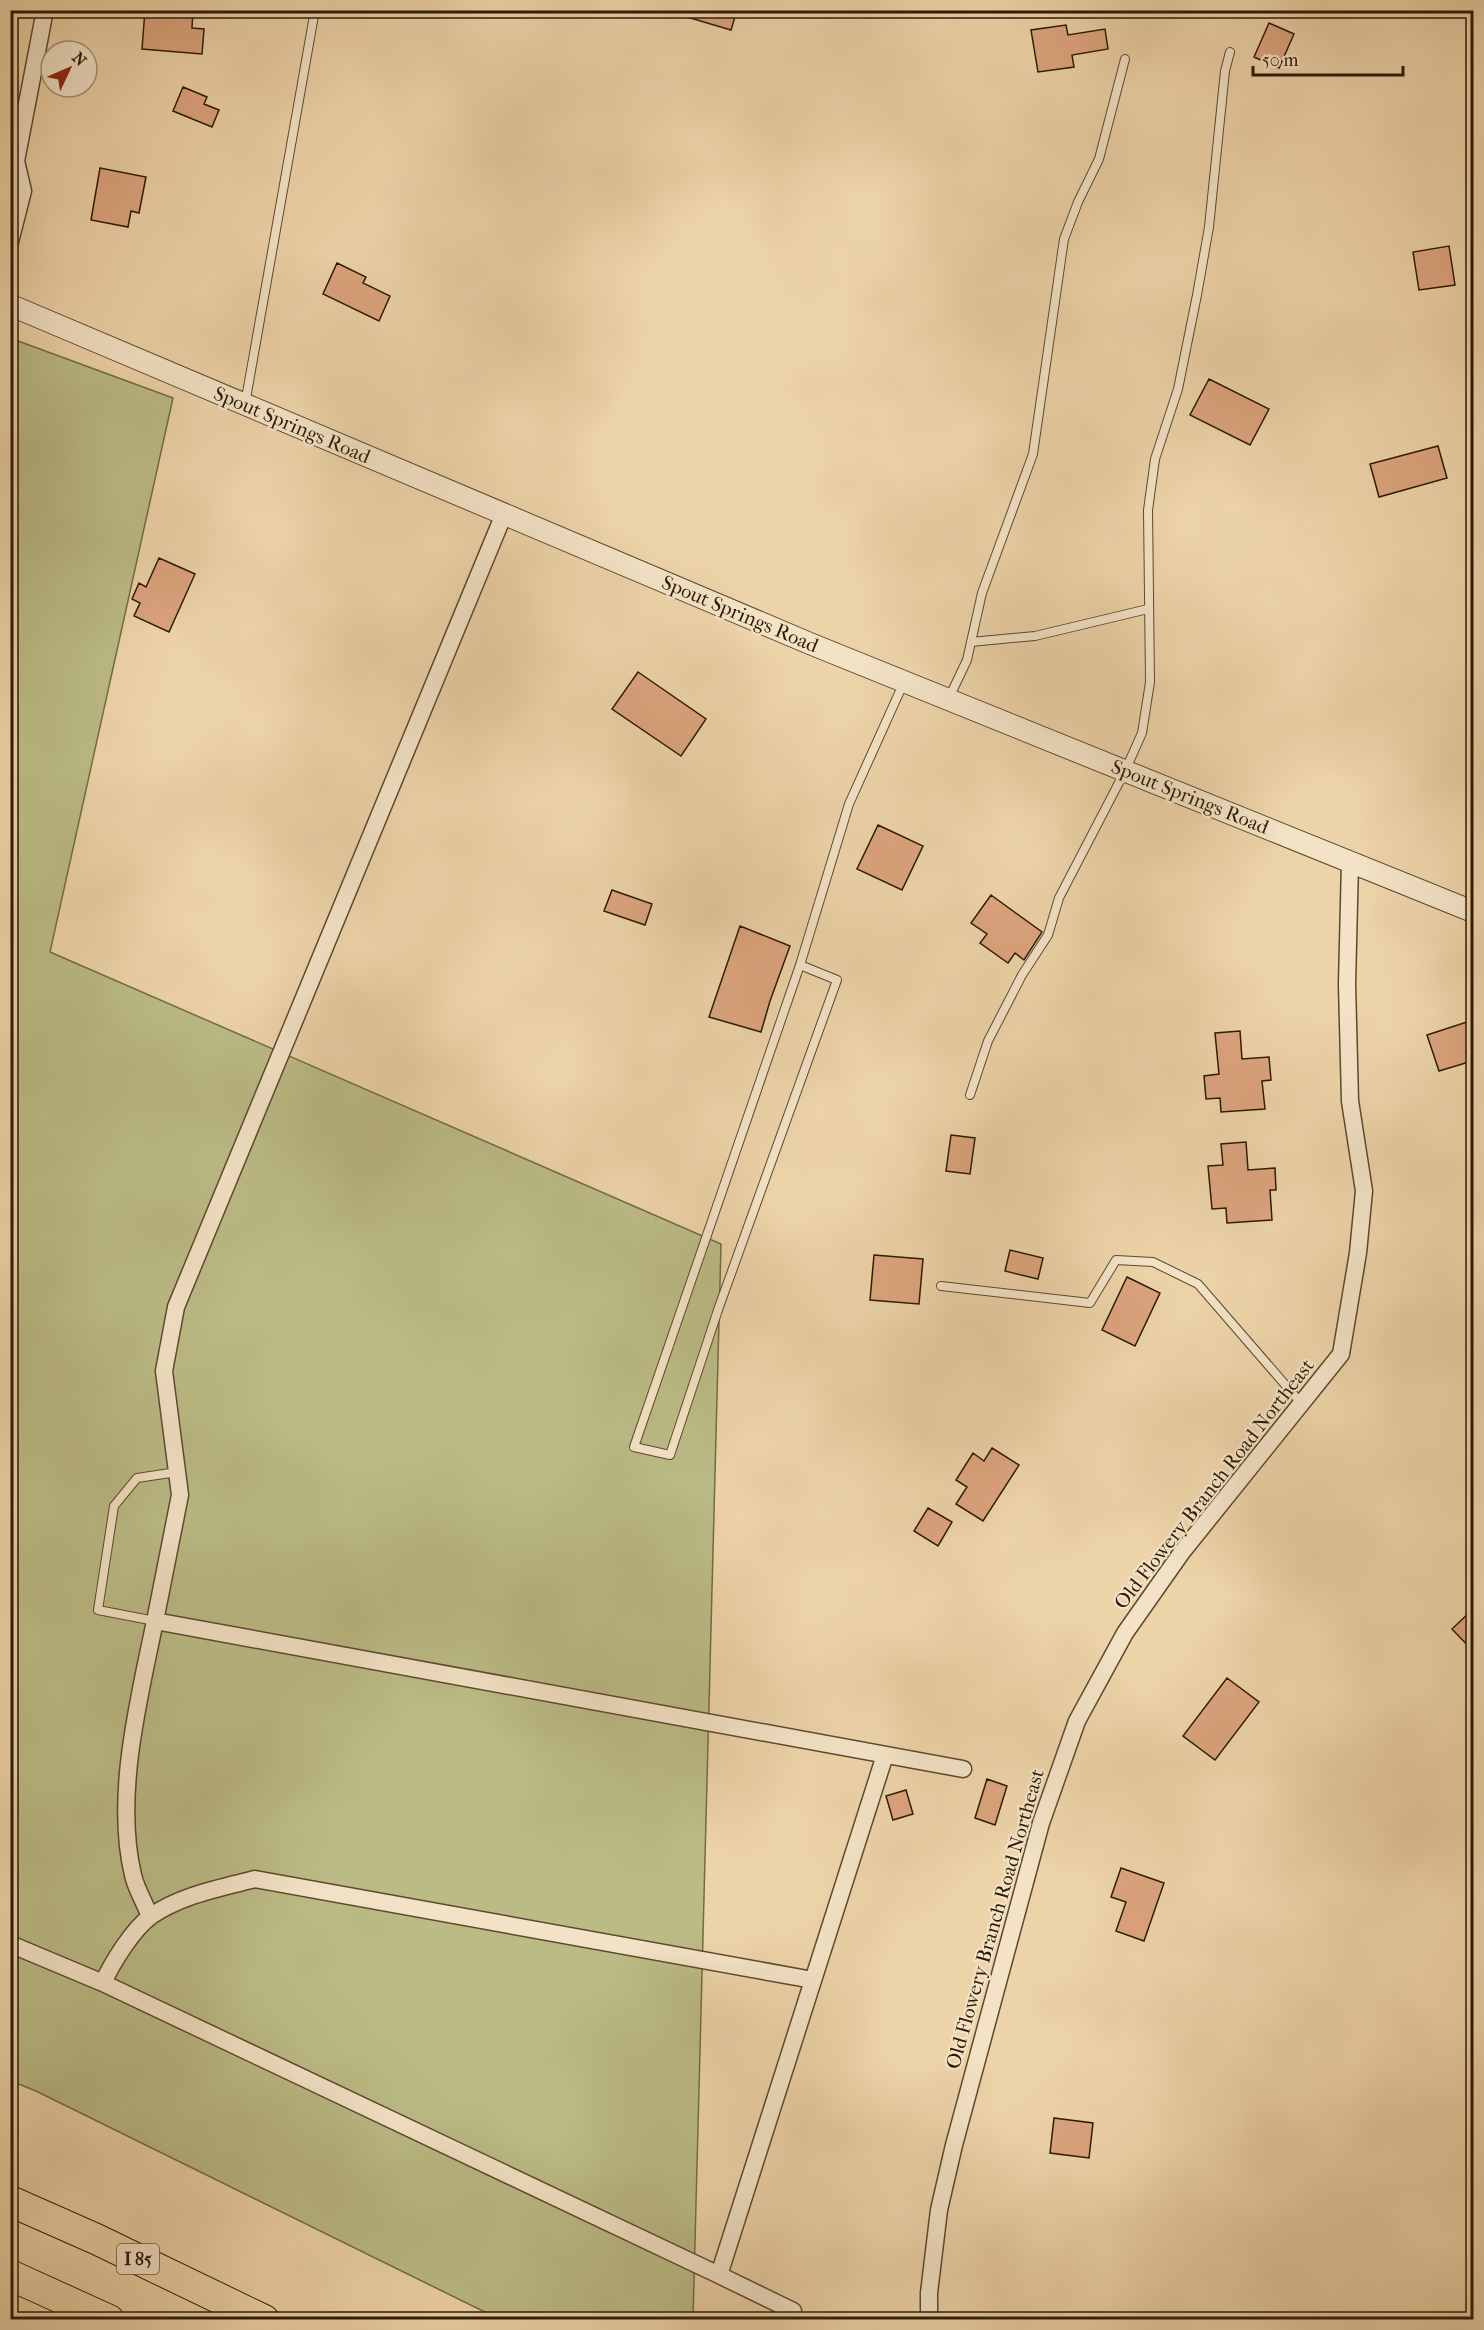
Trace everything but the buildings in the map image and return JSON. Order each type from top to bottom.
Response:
[{"type":"highway","name":"I 85","points":[[10,2201],[264,2319]]},
{"type":"highway","points":[[10,2275],[109,2319]]},
{"type":"street","points":[[10,242],[23,191],[13,165],[45,10]]},
{"type":"street","name":"Spout Springs Road","points":[[10,305],[904,682],[1473,912]]},
{"type":"street","points":[[150,1917],[133,1876],[125,1822],[133,1725],[180,1494],[164,1371],[176,1307],[504,514]]},
{"type":"street","name":"Old Flowery Branch Road Northeast","points":[[928,2319],[939,2210],[954,2145],[1041,1823],[1077,1721],[1125,1633],[1163,1579],[1189,1543],[1341,1354],[1358,1254],[1364,1191],[1350,1101],[1347,984],[1350,862]]},
{"type":"street","points":[[155,1622],[963,1769]]},
{"type":"street","points":[[719,2275],[885,1755]]},
{"type":"street","points":[[103,1983],[114,1959],[150,1917],[198,1893],[255,1879],[813,1980]]},
{"type":"street","points":[[10,1944],[103,1983],[793,2311]]},
{"type":"lane","points":[[245,405],[315,10]]},
{"type":"lane","points":[[970,1095],[988,1041],[1022,975],[1048,935],[1059,898],[1125,771],[1142,733],[1150,682],[1148,510],[1155,459],[1178,389],[1199,284],[1209,227],[1225,71],[1230,52]]},
{"type":"lane","points":[[948,700],[967,660],[982,593],[1033,454],[1064,239],[1078,202],[1099,159],[1125,59]]},
{"type":"lane","points":[[971,642],[1035,636],[1148,609]]},
{"type":"lane","points":[[800,965],[837,980],[719,1307],[670,1455],[634,1447],[800,965],[849,804],[904,682]]},
{"type":"lane","points":[[941,1286],[1090,1303],[1116,1260],[1153,1263],[1198,1284],[1301,1403]]},
{"type":"lane","points":[[155,1622],[98,1610],[114,1506],[137,1478],[177,1472]]},
{"type":"green space","points":[[18,341],[173,398],[50,952],[721,1244],[693,2319],[499,2319],[36,2091],[11,2081],[10,391]]}]
